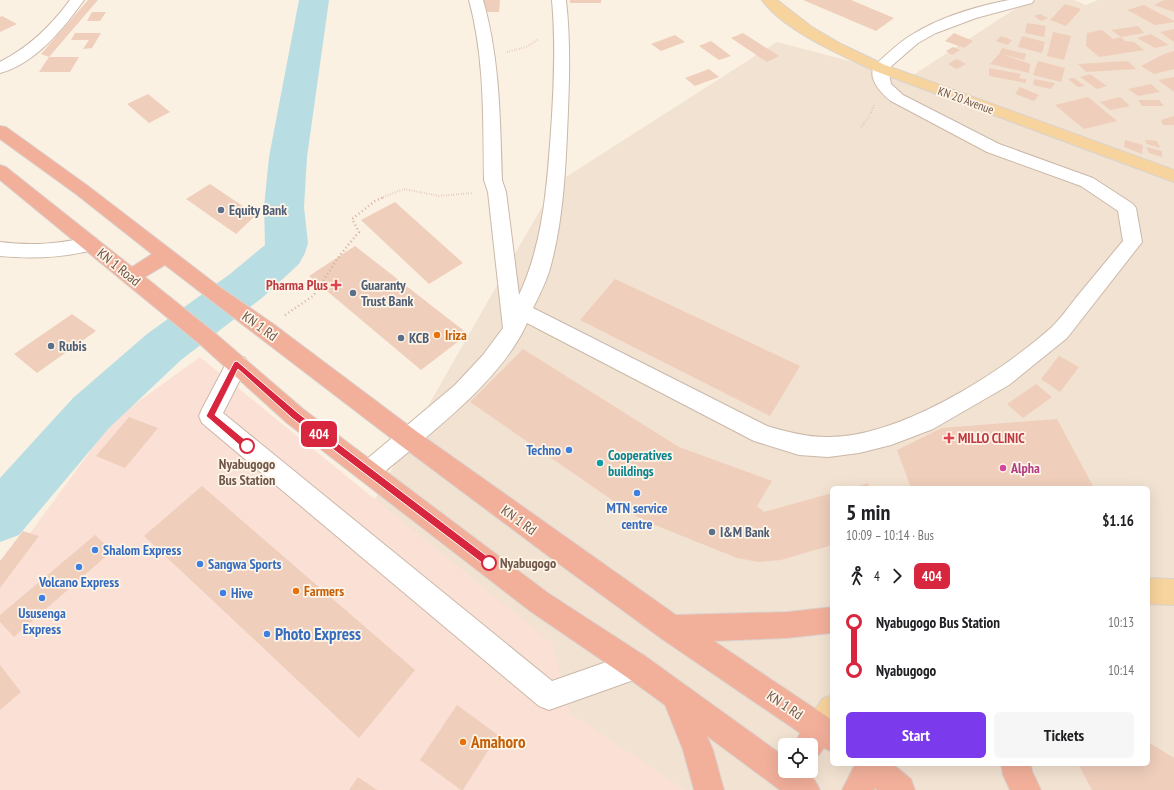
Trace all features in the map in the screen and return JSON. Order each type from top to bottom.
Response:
[{"type":"highway","points":[[0,131],[82,190],[165,255],[131,277]]},
{"type":"highway","name":"KN 1 Road","points":[[0,171],[50,210],[237,364]]},
{"type":"highway","name":"KN 1 Rd","points":[[165,255],[408,438],[564,552],[672,629],[823,729]]},
{"type":"highway","points":[[237,364],[295,416],[539,602],[635,666],[792,782]]},
{"type":"highway","points":[[672,629],[787,625],[830,620]]},
{"type":"highway","points":[[675,695],[698,750],[709,790]]},
{"type":"highway","points":[[857,790],[870,766]]},
{"type":"highway","points":[[873,766],[900,790]]},
{"type":"highway","points":[[1016,766],[1018,774],[1026,790]]},
{"type":"main road","name":"KN 20 Avenue","points":[[769,0],[788,16],[838,49],[880,68],[1174,176]]},
{"type":"main road","points":[[1150,591],[1174,592]]},
{"type":"street","points":[[0,68],[18,59],[42,43],[77,0]]},
{"type":"street","points":[[476,0],[486,47],[489,77],[493,180],[498,192],[517,320]]},
{"type":"street","points":[[369,471],[473,381],[491,361],[517,320],[539,273],[549,231],[556,179],[561,95],[561,20],[559,0]]},
{"type":"street","points":[[517,320],[707,407],[762,434],[799,445],[828,447],[859,443],[890,435],[926,422],[1001,380],[1060,332],[1133,242],[1127,208],[1087,182],[993,148],[954,129],[897,98],[885,88],[879,75],[880,68],[917,38],[937,28],[976,14],[1027,0]]},
{"type":"street","points":[[964,4],[976,14]]},
{"type":"street","points":[[0,249],[29,252],[63,250],[90,244]]},
{"type":"street","points":[[237,364],[210,416],[549,696],[635,666]]},
{"type":"path","points":[[486,47],[500,47],[505,52],[526,47],[537,42],[546,30],[561,20]]},
{"type":"path","points":[[861,127],[869,117],[885,88]]},
{"type":"path","points":[[265,329],[313,296],[340,256],[359,232],[352,219],[375,201],[404,189],[439,196],[461,193],[498,192]]},
{"type":"shaded area","points":[[1037,0],[1074,0],[1086,5],[1098,0],[1174,0],[1174,790],[425,790],[339,562],[555,184],[777,42],[910,77],[1021,5]]},
{"type":"shaded area","name":"Nyabugogo Bus Station","points":[[200,357],[552,643],[570,713],[686,790],[0,790],[0,574],[114,419]]},
{"type":"building","points":[[88,0],[98,0],[49,57],[41,54]]},
{"type":"building","points":[[483,0],[500,0],[499,12],[482,12]]},
{"type":"building","points":[[570,0],[601,0],[601,3],[570,3]]},
{"type":"building","points":[[803,0],[851,0],[894,18],[876,31]]},
{"type":"building","points":[[1164,0],[1174,0],[1174,12],[1154,5]]},
{"type":"building","points":[[1065,4],[1081,9],[1066,26],[1050,20]]},
{"type":"building","points":[[1144,5],[1174,22],[1155,25],[1127,10]]},
{"type":"building","points":[[92,12],[106,12],[100,21],[87,21]]},
{"type":"building","points":[[1040,14],[1048,18],[1041,21],[1034,16]]},
{"type":"building","points":[[2,16],[17,24],[0,32],[0,17]]},
{"type":"building","points":[[1027,23],[1046,26],[1044,37],[1025,33]]},
{"type":"building","points":[[1138,26],[1144,33],[1121,37],[1111,30]]},
{"type":"building","points":[[1174,29],[1174,42],[1160,32]]},
{"type":"building","points":[[1102,30],[1113,39],[1121,37],[1125,41],[1134,42],[1144,50],[1099,57],[1086,46],[1087,33]]},
{"type":"building","points":[[1053,32],[1071,36],[1064,60],[1047,56]]},
{"type":"building","points":[[75,33],[101,33],[92,48],[83,49],[89,40],[71,40]]},
{"type":"building","points":[[743,33],[779,56],[767,62],[731,38]]},
{"type":"building","points":[[954,33],[973,41],[964,48],[945,41]]},
{"type":"building","points":[[1151,34],[1169,45],[1155,48],[1137,38]]},
{"type":"building","points":[[675,35],[685,42],[661,51],[651,44]]},
{"type":"building","points":[[1001,36],[1012,40],[1008,45],[996,41]]},
{"type":"building","points":[[1022,36],[1045,42],[1042,53],[1018,47]]},
{"type":"building","points":[[711,41],[731,56],[719,60],[699,46]]},
{"type":"building","points":[[953,47],[960,50],[952,55],[946,51]]},
{"type":"building","points":[[1002,48],[1026,54],[1024,60],[1002,54],[1030,64],[1029,73],[990,64],[1000,53]]},
{"type":"building","points":[[1174,51],[1174,69],[1154,74],[1141,66],[1164,54]]},
{"type":"building","points":[[49,57],[79,57],[70,72],[39,72]]},
{"type":"building","points":[[957,59],[966,64],[957,69],[948,64]]},
{"type":"building","points":[[1038,61],[1065,68],[1061,82],[1033,75]]},
{"type":"building","points":[[1128,61],[1136,69],[1086,72],[1078,64]]},
{"type":"building","points":[[989,68],[1021,74],[1019,78],[1026,79],[1026,83],[989,76]]},
{"type":"building","points":[[709,69],[719,77],[695,86],[685,78]]},
{"type":"building","points":[[1090,74],[1107,86],[1097,89],[1080,77]]},
{"type":"building","points":[[1174,77],[1174,92],[1158,80]]},
{"type":"building","points":[[1074,78],[1085,86],[1078,87],[1068,79]]},
{"type":"building","points":[[1034,79],[1055,83],[1051,89],[1033,85]]},
{"type":"building","points":[[1151,84],[1160,92],[1138,96],[1128,89]]},
{"type":"building","points":[[1020,87],[1039,95],[1034,101],[1015,94]]},
{"type":"building","points":[[148,94],[170,112],[149,123],[127,104]]},
{"type":"building","points":[[1088,97],[1117,121],[1084,129],[1055,105]]},
{"type":"building","points":[[1120,97],[1130,106],[1110,110],[1100,102]]},
{"type":"building","points":[[1138,100],[1159,100],[1164,106],[1142,106]]},
{"type":"building","points":[[1174,116],[1174,125],[1163,125],[1161,120]]},
{"type":"building","points":[[1125,140],[1143,145],[1142,154],[1124,147]]},
{"type":"building","points":[[1145,140],[1157,141],[1160,148],[1147,144]]},
{"type":"building","points":[[1146,147],[1162,151],[1162,157],[1149,153]]},
{"type":"building","points":[[210,184],[256,215],[236,234],[186,199]]},
{"type":"building","points":[[395,202],[463,263],[429,284],[361,220]]},
{"type":"building","points":[[355,246],[468,334],[421,370],[309,276]]},
{"type":"building","points":[[615,279],[800,366],[770,416],[580,320]]},
{"type":"building","points":[[72,314],[96,331],[37,373],[14,354]]},
{"type":"building","name":"Cooperatives buildings","points":[[523,349],[679,447],[772,481],[757,506],[764,512],[830,494],[830,546],[781,560],[759,562],[737,558],[634,515],[470,402]]},
{"type":"building","points":[[1059,356],[1079,367],[1060,392],[1041,379]]},
{"type":"building","points":[[1036,384],[1052,397],[1023,418],[1007,404]]},
{"type":"building","points":[[129,417],[158,428],[125,468],[96,456]]},
{"type":"building","points":[[1057,419],[1093,486],[910,486],[897,450],[942,428]]},
{"type":"building","points":[[868,483],[869,486],[859,486]]},
{"type":"building","points":[[202,486],[415,670],[359,738],[144,536]]},
{"type":"building","points":[[23,531],[39,536],[0,588],[0,561]]},
{"type":"building","points":[[95,535],[112,551],[14,637],[0,622],[0,615]]},
{"type":"building","points":[[0,665],[21,692],[0,710]]},
{"type":"building","points":[[457,705],[498,735],[463,790],[420,760]]},
{"type":"building","points":[[1150,743],[1174,758],[1174,790],[1092,790],[1079,766],[1150,766]]},
{"type":"building","points":[[358,777],[377,790],[349,790]]},
{"type":"waterway","points":[[0,517],[91,413],[164,347],[246,286],[284,253],[287,243],[284,207],[288,157],[314,0]]},
{"type":"bus line","name":"404","points":[[247,446],[210,416],[237,364],[295,416],[387,484],[489,563]]},
{"type":"place","name":"Equity Bank","points":[[221,210]]},
{"type":"place","name":"Pharma Plus","points":[[336,285]]},
{"type":"place","name":"Guaranty Trust Bank","points":[[353,293]]},
{"type":"place","name":"Iriza","points":[[437,335]]},
{"type":"place","name":"KCB","points":[[401,338]]},
{"type":"place","name":"Rubis","points":[[51,346]]},
{"type":"place","name":"MILLO CLINIC","points":[[949,438]]},
{"type":"place","name":"Nyabugogo Bus Station","points":[[247,446]]},
{"type":"place","name":"Techno","points":[[569,450]]},
{"type":"place","name":"Cooperatives buildings","points":[[600,463]]},
{"type":"place","name":"Alpha","points":[[1003,468]]},
{"type":"place","name":"MTN service centre","points":[[637,493]]},
{"type":"place","name":"I&M Bank","points":[[712,532]]},
{"type":"place","name":"Shalom Express","points":[[95,550]]},
{"type":"place","name":"Nyabugogo","points":[[489,563]]},
{"type":"place","name":"Sangwa Sports","points":[[200,564]]},
{"type":"place","name":"Volcano Express","points":[[79,567]]},
{"type":"place","name":"Farmers","points":[[296,591]]},
{"type":"place","name":"Hive","points":[[223,593]]},
{"type":"place","name":"Ususenga Express","points":[[42,598]]},
{"type":"place","name":"Photo Express","points":[[267,634]]},
{"type":"place","name":"Amahoro","points":[[463,742]]}]
